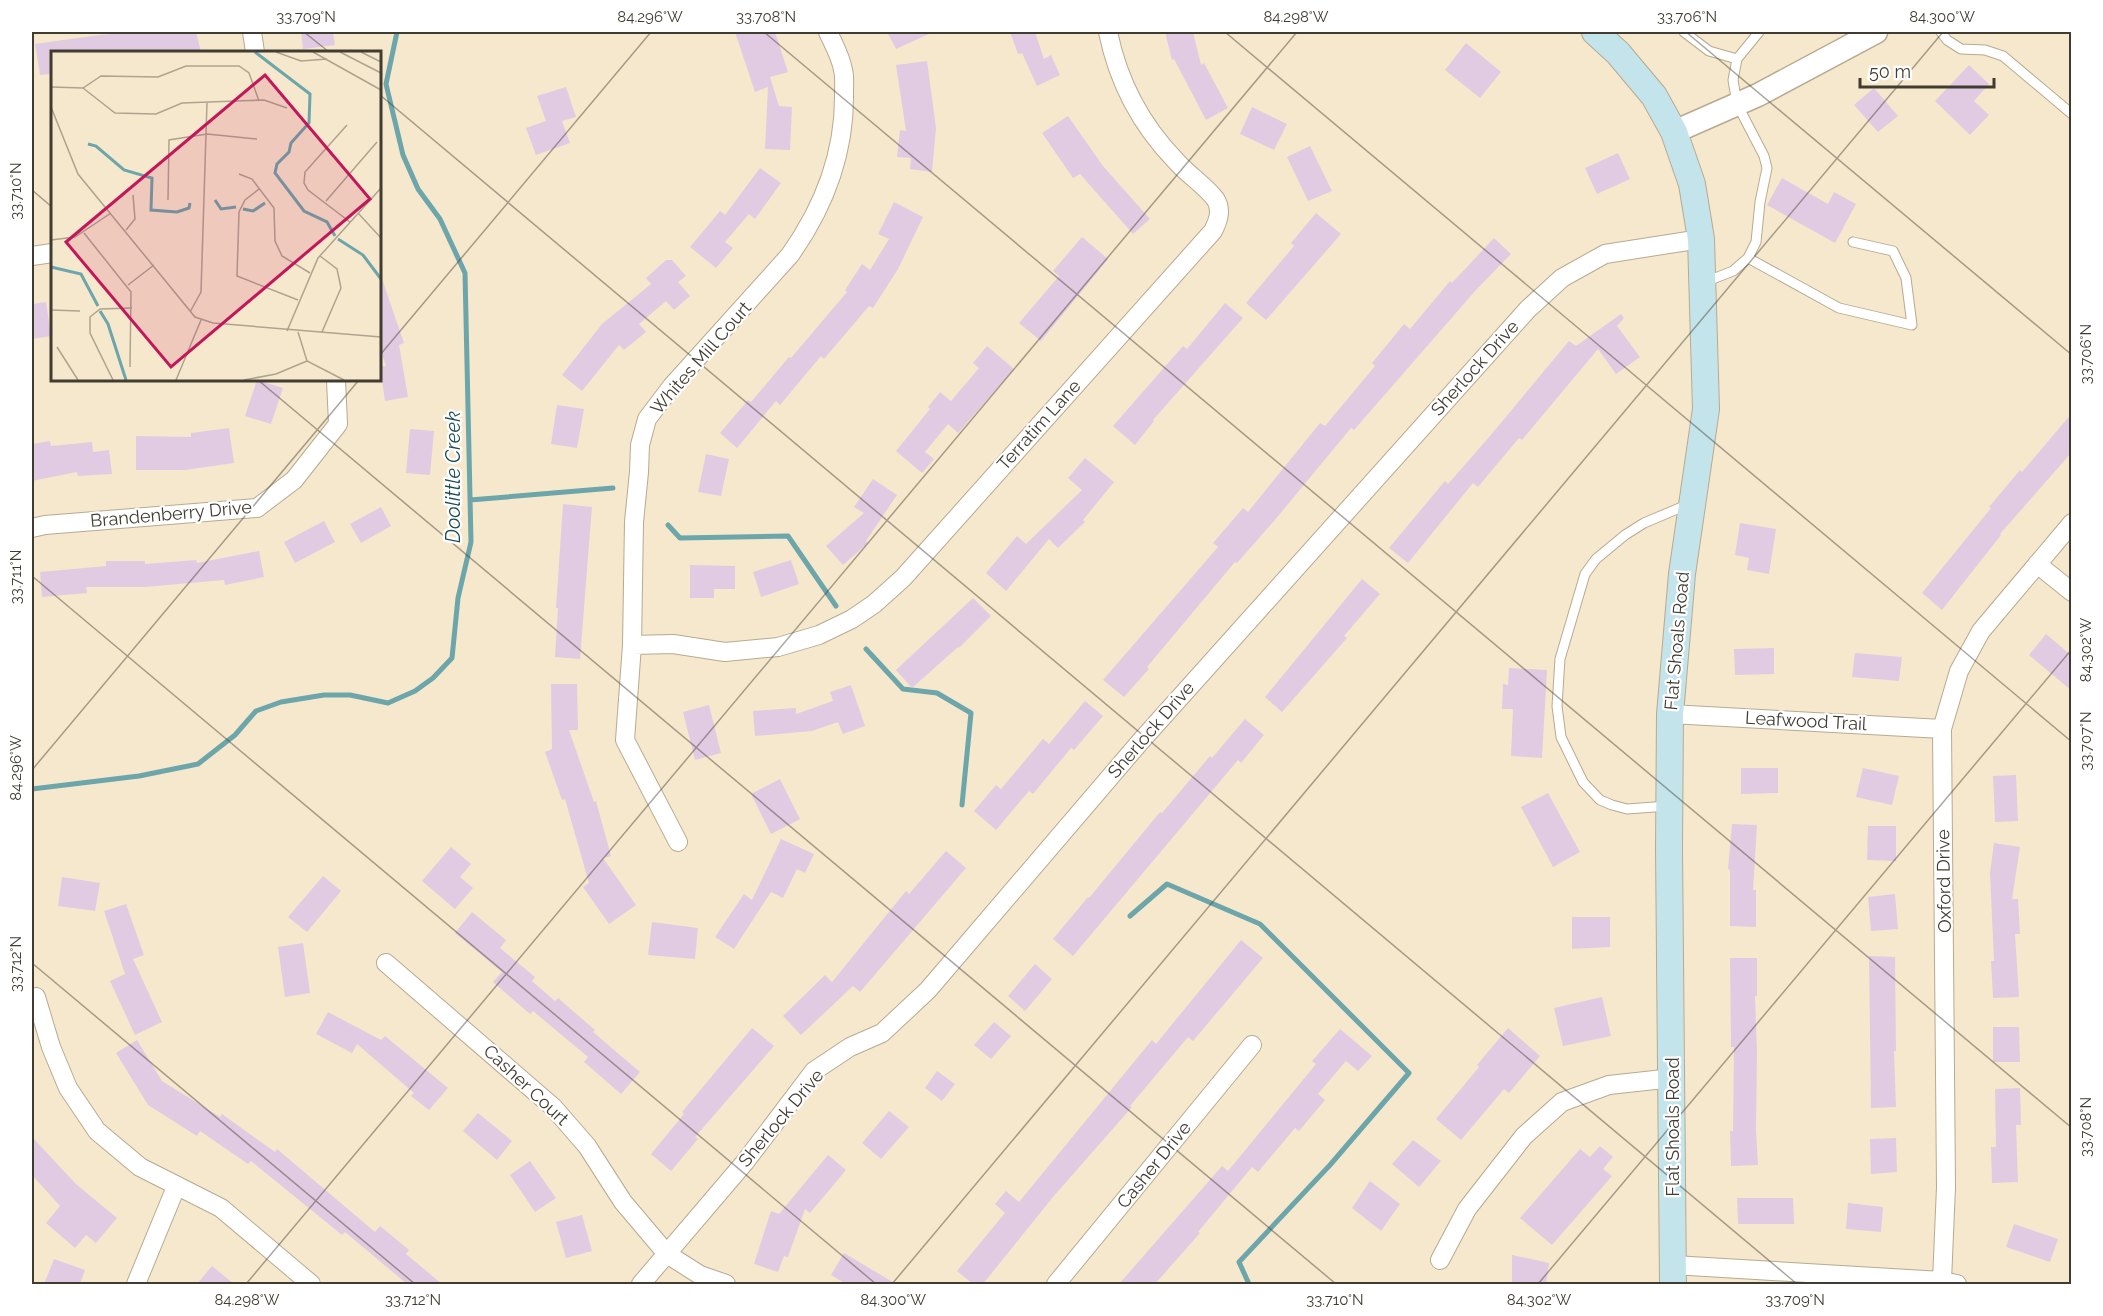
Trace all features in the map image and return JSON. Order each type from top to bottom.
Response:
[{"type":"main road","name":"Flat Shoals Road","points":[[1595,32],[1618,53],[1654,96],[1674,132],[1692,184],[1701,239],[1706,409],[1682,574],[1670,714],[1673,1275]]},
{"type":"street","points":[[252,32],[255,51]]},
{"type":"street","name":"Whites Mill Court","points":[[678,842],[625,740],[632,645],[634,522],[640,445],[647,419],[672,386],[790,255],[818,210],[837,160],[844,107],[843,69],[828,32]]},
{"type":"street","name":"Terratim Lane","points":[[632,645],[673,644],[725,652],[778,647],[829,631],[874,604],[903,578],[1213,231],[1219,218],[1216,201],[1176,162],[1143,120],[1119,72],[1108,32]]},
{"type":"street","points":[[1674,132],[1737,104],[1876,32]]},
{"type":"street","name":"Sherlock Drive","points":[[641,1284],[745,1162],[814,1071],[850,1047],[882,1033],[928,990],[1147,733],[1528,309],[1562,278],[1605,254],[1701,239]]},
{"type":"street","points":[[32,256],[51,253]]},
{"type":"street","name":"Brandenberry Drive","points":[[32,528],[45,525],[257,508],[294,480],[338,424],[336,381]]},
{"type":"street","name":"Oxford Drive","points":[[1950,1283],[1946,1187],[1942,729],[1959,671],[1981,631],[2072,522]]},
{"type":"street","points":[[2037,564],[2072,592]]},
{"type":"street","name":"Leafwood Trail","points":[[1670,714],[1942,729]]},
{"type":"street","name":"Casher Court","points":[[386,963],[554,1107],[587,1146],[623,1202],[667,1254]]},
{"type":"street","points":[[36,998],[51,1047],[68,1088],[97,1131],[140,1167],[221,1208],[311,1284]]},
{"type":"street","name":"Casher Drive","points":[[1056,1284],[1252,1045]]},
{"type":"street","points":[[1440,1260],[1467,1209],[1524,1136],[1562,1102],[1609,1086],[1673,1078]]},
{"type":"street","points":[[136,1284],[176,1187]]},
{"type":"street","points":[[667,1254],[700,1275],[726,1284]]},
{"type":"street","points":[[1673,1275],[1950,1283]]},
{"type":"lane","points":[[1684,32],[1709,51],[1737,59]]},
{"type":"lane","points":[[1703,283],[1733,271],[1748,258],[1756,242],[1760,202],[1767,168],[1764,156],[1737,104],[1732,81],[1737,59],[1759,32]]},
{"type":"lane","points":[[1941,32],[1947,40],[1961,49],[1985,50],[2002,56],[2072,114]]},
{"type":"lane","points":[[1748,258],[1839,308],[1912,324],[1906,278],[1893,251],[1853,242]]},
{"type":"lane","points":[[1670,806],[1627,809],[1612,805],[1600,800],[1583,782],[1561,737],[1557,706],[1560,659],[1585,574],[1596,559],[1644,523],[1692,503]]},
{"type":"building","points":[[137,32],[196,32],[201,51],[51,51],[51,74],[40,75],[35,44]]},
{"type":"building","points":[[301,32],[333,32],[335,45],[303,49]]},
{"type":"building","points":[[735,32],[775,32],[788,72],[770,77],[779,106],[792,107],[790,150],[765,149],[768,87],[755,92]]},
{"type":"building","points":[[887,32],[933,32],[896,49]]},
{"type":"building","points":[[1010,32],[1035,32],[1044,59],[1051,55],[1060,75],[1037,86],[1022,53],[1018,54]]},
{"type":"building","points":[[1165,32],[1193,32],[1201,65],[1204,63],[1228,108],[1206,120],[1174,59],[1172,60]]},
{"type":"building","points":[[1466,43],[1501,72],[1480,98],[1445,70]]},
{"type":"building","points":[[927,61],[936,128],[932,172],[910,169],[911,158],[897,157],[900,130],[906,131],[896,65]]},
{"type":"building","points":[[1969,65],[1989,84],[1974,101],[1989,115],[1970,135],[1935,101]]},
{"type":"building","points":[[566,87],[576,117],[562,121],[570,143],[536,155],[526,128],[546,121],[537,96]]},
{"type":"building","points":[[1874,88],[1898,116],[1878,132],[1854,105]]},
{"type":"building","points":[[1252,107],[1287,124],[1274,150],[1240,134]]},
{"type":"building","points":[[1068,116],[1103,166],[1150,219],[1133,234],[1080,174],[1073,178],[1042,133]]},
{"type":"building","points":[[1310,146],[1332,191],[1308,201],[1287,157]]},
{"type":"building","points":[[1618,153],[1630,179],[1597,194],[1585,168]]},
{"type":"building","points":[[760,168],[781,183],[755,219],[749,214],[725,242],[733,248],[716,268],[690,247],[720,211],[725,215]]},
{"type":"building","points":[[1782,178],[1828,204],[1834,192],[1856,204],[1835,243],[1767,205]]},
{"type":"building","points":[[894,202],[923,217],[898,269],[873,308],[869,306],[824,359],[821,356],[780,405],[776,401],[737,448],[720,433],[748,400],[751,402],[789,357],[791,358],[847,292],[845,290],[862,264],[870,270],[889,239],[878,234]]},
{"type":"building","points":[[1316,213],[1341,234],[1266,320],[1246,303],[1294,246],[1291,243]]},
{"type":"building","points":[[1082,237],[1108,259],[1041,341],[1019,323],[1059,276],[1053,271]]},
{"type":"building","points":[[1494,238],[1511,254],[1476,290],[1354,430],[1351,428],[1274,521],[1237,563],[1235,562],[1147,667],[1149,669],[1124,697],[1103,680],[1218,547],[1213,543],[1243,508],[1248,512],[1320,423],[1325,426],[1375,366],[1372,363],[1404,324],[1410,329],[1450,281],[1452,283]]},
{"type":"building","points":[[666,260],[672,260],[686,276],[678,282],[690,296],[674,310],[666,301],[639,324],[646,332],[624,350],[619,345],[582,391],[562,375],[602,324],[651,284],[646,278]]},
{"type":"building","points":[[381,279],[404,343],[399,345],[408,397],[385,401],[381,367],[386,366],[381,351]]},
{"type":"building","points":[[46,302],[51,336],[32,339],[32,304]]},
{"type":"building","points":[[1225,303],[1243,318],[1153,420],[1135,445],[1113,426],[1183,346],[1187,349]]},
{"type":"building","points":[[1621,314],[1624,318],[1617,326],[1640,357],[1616,374],[1598,349],[1522,440],[1519,438],[1478,487],[1473,483],[1408,563],[1389,548],[1445,481],[1448,484],[1490,436],[1569,341],[1576,346]]},
{"type":"building","points":[[987,346],[1014,369],[958,433],[948,424],[925,452],[934,459],[922,473],[896,451],[930,409],[928,407],[940,392],[951,401],[979,368],[973,363]]},
{"type":"building","points":[[257,381],[283,388],[271,424],[245,416]]},
{"type":"building","points":[[557,405],[584,409],[577,448],[551,444]]},
{"type":"building","points":[[2072,413],[2072,452],[2000,534],[1942,610],[1922,593],[1991,508],[1989,507]]},
{"type":"building","points":[[229,428],[234,463],[185,470],[136,470],[136,436],[191,437],[191,433]]},
{"type":"building","points":[[410,429],[434,431],[430,475],[406,473]]},
{"type":"building","points":[[50,441],[51,446],[92,442],[93,452],[109,450],[112,474],[78,476],[77,472],[32,481],[32,444]]},
{"type":"building","points":[[706,454],[729,459],[721,496],[698,492]]},
{"type":"building","points":[[1085,458],[1114,482],[1083,520],[1085,522],[1058,548],[1049,539],[1006,591],[986,573],[1017,536],[1026,544],[1082,490],[1068,478]]},
{"type":"building","points":[[873,479],[897,495],[866,541],[868,543],[843,565],[826,546],[864,513],[854,507]]},
{"type":"building","points":[[563,504],[592,507],[580,659],[555,657]]},
{"type":"building","points":[[381,507],[391,526],[361,543],[350,524]]},
{"type":"building","points":[[324,521],[335,542],[295,563],[284,542]]},
{"type":"building","points":[[1740,523],[1776,529],[1769,574],[1747,570],[1749,558],[1735,555]]},
{"type":"building","points":[[259,551],[264,577],[225,585],[224,580],[145,587],[86,587],[87,593],[42,597],[40,572],[106,566],[106,561],[145,561],[145,564],[196,560],[197,563]]},
{"type":"building","points":[[791,560],[799,584],[761,597],[753,572]]},
{"type":"building","points":[[690,565],[735,566],[735,589],[714,589],[714,598],[690,598]]},
{"type":"building","points":[[1362,579],[1380,594],[1344,636],[1347,638],[1282,712],[1265,697]]},
{"type":"building","points":[[973,598],[991,616],[959,648],[912,688],[896,670]]},
{"type":"building","points":[[2046,634],[2072,656],[2072,691],[2029,655]]},
{"type":"building","points":[[1774,648],[1774,674],[1735,675],[1734,649]]},
{"type":"building","points":[[1855,653],[1902,657],[1899,681],[1852,677]]},
{"type":"building","points":[[1509,668],[1547,670],[1542,758],[1511,756],[1513,709],[1502,709],[1503,684],[1508,685]]},
{"type":"building","points":[[551,684],[577,684],[578,730],[569,730],[594,802],[596,801],[611,856],[603,858],[636,905],[609,924],[583,887],[589,883],[565,799],[562,800],[545,752],[552,749]]},
{"type":"building","points":[[851,685],[865,726],[843,734],[838,722],[812,731],[755,736],[753,711],[796,708],[796,714],[833,701],[830,692]]},
{"type":"building","points":[[1085,701],[1103,716],[1074,750],[1071,748],[1033,794],[1029,791],[996,830],[974,811],[996,785],[1001,789],[1043,739],[1049,744]]},
{"type":"building","points":[[709,705],[721,753],[695,760],[683,712]]},
{"type":"building","points":[[1245,719],[1264,735],[1241,763],[1238,760],[1073,956],[1053,939],[1160,812],[1162,813]]},
{"type":"building","points":[[1741,768],[1778,768],[1778,793],[1741,794]]},
{"type":"building","points":[[1863,768],[1899,776],[1892,805],[1856,797]]},
{"type":"building","points":[[2016,775],[2018,821],[1995,822],[1993,776]]},
{"type":"building","points":[[780,779],[800,819],[771,834],[751,794]]},
{"type":"building","points":[[1548,793],[1580,852],[1553,867],[1521,807]]},
{"type":"building","points":[[1732,824],[1757,825],[1753,890],[1756,890],[1756,927],[1730,926],[1730,870],[1728,869]]},
{"type":"building","points":[[1868,826],[1896,826],[1896,861],[1867,860]]},
{"type":"building","points":[[781,839],[814,854],[805,873],[797,869],[783,898],[771,892],[734,949],[715,937],[744,894],[752,900]]},
{"type":"building","points":[[1994,843],[2020,847],[2012,899],[2018,899],[2020,934],[2015,934],[2019,997],[1993,998],[1991,961],[1994,961],[1990,873]]},
{"type":"building","points":[[451,847],[471,864],[460,877],[473,888],[455,909],[422,881]]},
{"type":"building","points":[[946,851],[966,868],[860,992],[853,986],[801,1035],[783,1016],[825,975],[832,982],[906,891],[909,894]]},
{"type":"building","points":[[323,876],[341,891],[307,932],[288,917]]},
{"type":"building","points":[[62,877],[100,883],[95,911],[58,906]]},
{"type":"building","points":[[1895,894],[1898,929],[1871,931],[1868,897]]},
{"type":"building","points":[[126,904],[144,955],[133,959],[162,1022],[135,1035],[110,981],[125,974],[104,911]]},
{"type":"building","points":[[472,912],[506,940],[500,948],[535,977],[532,981],[555,1001],[558,998],[640,1072],[621,1094],[584,1062],[588,1057],[533,1011],[530,1014],[493,982],[502,972],[455,933]]},
{"type":"building","points":[[1572,917],[1610,917],[1610,947],[1572,949]]},
{"type":"building","points":[[652,922],[698,928],[695,959],[648,955]]},
{"type":"building","points":[[1241,940],[1263,958],[1193,1041],[1188,1037],[983,1284],[973,1284],[957,1271],[1005,1213],[995,1204],[1006,1191],[1019,1202],[1152,1040],[1156,1044]]},
{"type":"building","points":[[303,943],[310,993],[285,997],[278,947]]},
{"type":"building","points":[[1869,956],[1895,957],[1896,1107],[1871,1108]]},
{"type":"building","points":[[1730,958],[1757,958],[1757,996],[1755,996],[1758,1165],[1731,1166],[1730,1131],[1733,1131],[1734,1047],[1731,1047]]},
{"type":"building","points":[[1035,964],[1052,979],[1025,1011],[1008,996]]},
{"type":"building","points":[[1602,997],[1611,1036],[1563,1046],[1554,1008]]},
{"type":"building","points":[[328,1012],[381,1040],[385,1036],[448,1088],[429,1110],[411,1096],[414,1093],[357,1044],[352,1053],[316,1034]]},
{"type":"building","points":[[994,1022],[1011,1036],[991,1059],[974,1045]]},
{"type":"building","points":[[1993,1027],[2019,1027],[2020,1062],[1993,1062]]},
{"type":"building","points":[[752,1028],[774,1046],[695,1137],[698,1139],[671,1171],[651,1154],[684,1114],[682,1112]]},
{"type":"building","points":[[1508,1028],[1540,1056],[1509,1093],[1504,1089],[1461,1140],[1436,1119]]},
{"type":"building","points":[[1340,1029],[1372,1056],[1358,1071],[1346,1061],[1318,1094],[1325,1100],[1299,1131],[1295,1128],[1258,1172],[1252,1167],[1198,1232],[1200,1233],[1155,1284],[1119,1284],[1222,1166],[1228,1171],[1316,1064],[1312,1061]]},
{"type":"building","points":[[137,1040],[162,1081],[220,1117],[222,1114],[275,1152],[277,1149],[375,1232],[380,1226],[409,1250],[406,1254],[442,1284],[407,1284],[345,1232],[342,1235],[251,1161],[248,1164],[200,1131],[197,1136],[148,1105],[116,1053]]},
{"type":"building","points":[[937,1071],[955,1084],[942,1101],[925,1088]]},
{"type":"building","points":[[2020,1088],[2021,1125],[2016,1125],[2018,1182],[1992,1183],[1991,1147],[1996,1147],[1995,1089]]},
{"type":"building","points":[[889,1111],[909,1127],[881,1159],[862,1143]]},
{"type":"building","points":[[478,1113],[512,1141],[497,1160],[463,1131]]},
{"type":"building","points":[[32,1137],[76,1184],[117,1218],[96,1243],[86,1235],[75,1248],[46,1223],[60,1206],[32,1175]]},
{"type":"building","points":[[1896,1138],[1897,1172],[1871,1174],[1870,1139]]},
{"type":"building","points":[[1413,1140],[1441,1161],[1419,1187],[1392,1164]]},
{"type":"building","points":[[1600,1146],[1613,1157],[1603,1169],[1612,1176],[1552,1245],[1520,1218],[1580,1149],[1590,1157]]},
{"type":"building","points":[[828,1155],[846,1170],[810,1213],[805,1209],[788,1257],[784,1256],[778,1272],[754,1264],[771,1211],[779,1214]]},
{"type":"building","points":[[530,1161],[556,1198],[535,1212],[510,1175]]},
{"type":"building","points":[[1370,1181],[1400,1204],[1381,1231],[1352,1208]]},
{"type":"building","points":[[1737,1198],[1793,1198],[1794,1224],[1738,1224]]},
{"type":"building","points":[[1848,1203],[1883,1207],[1881,1232],[1846,1229]]},
{"type":"building","points":[[582,1215],[592,1251],[566,1258],[556,1222]]},
{"type":"building","points":[[2014,1224],[2058,1239],[2050,1262],[2006,1247]]},
{"type":"building","points":[[844,1253],[896,1284],[846,1284],[831,1275]]},
{"type":"building","points":[[1512,1255],[1549,1263],[1546,1284],[1512,1284]]},
{"type":"building","points":[[54,1259],[85,1270],[80,1284],[44,1284]]},
{"type":"building","points":[[212,1266],[234,1284],[197,1284]]},
{"type":"waterway","name":"Doolittle Creek","points":[[32,789],[139,776],[198,764],[235,735],[256,711],[281,702],[324,695],[350,695],[388,703],[415,691],[433,678],[452,658],[458,598],[471,542],[465,273],[440,219],[418,189],[403,155],[386,84],[397,32]]},
{"type":"waterway","points":[[470,500],[613,488]]},
{"type":"waterway","points":[[668,525],[680,538],[788,536],[836,606]]},
{"type":"waterway","points":[[866,649],[903,689],[937,693],[971,713],[962,805]]},
{"type":"waterway","points":[[1130,916],[1167,884],[1260,924],[1409,1073],[1330,1165],[1239,1262],[1249,1284]]}]
